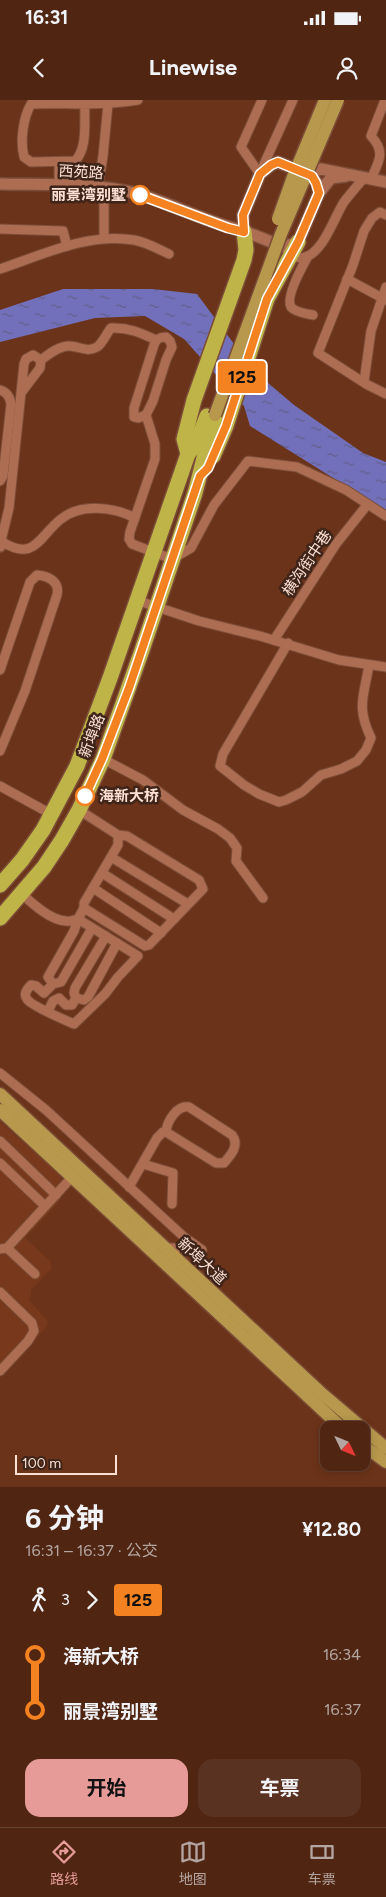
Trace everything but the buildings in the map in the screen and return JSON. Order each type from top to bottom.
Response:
[{"type":"highway","points":[[188,454],[184,439],[194,400],[246,250],[244,232]]},
{"type":"highway","points":[[200,476],[208,468],[226,426],[267,299],[294,248]]},
{"type":"highway","points":[[188,454],[196,444],[212,412]]},
{"type":"highway","points":[[200,476],[212,412]]},
{"type":"highway","name":"新埠路","points":[[0,885],[22,860],[51,814],[80,757],[110,678],[188,454]]},
{"type":"highway","name":"新埠路","points":[[0,918],[22,894],[53,853],[78,810],[102,759],[129,688],[200,476]]},
{"type":"main road","points":[[212,412],[293,177],[325,100]]},
{"type":"main road","points":[[212,412],[278,241],[338,100]]},
{"type":"main road","points":[[244,232],[243,215],[260,174],[271,165],[278,162],[312,176],[319,193]]},
{"type":"main road","points":[[312,176],[315,170],[321,169],[386,182]]},
{"type":"main road","points":[[294,248],[319,193],[332,178],[362,178]]},
{"type":"main road","name":"西苑路","points":[[0,184],[101,187],[140,195],[228,228],[284,247],[290,246],[294,248]]},
{"type":"main road","name":"新埠大道","points":[[0,1094],[326,1399],[386,1448]]},
{"type":"main road","name":"新埠大道","points":[[1,1114],[72,1177],[334,1421]]},
{"type":"main road","points":[[370,1450],[386,1462]]},
{"type":"street","points":[[85,104],[83,146],[80,156],[75,161],[31,162],[24,158],[23,142],[26,113],[31,104],[85,104],[108,104],[138,100]]},
{"type":"street","points":[[260,174],[241,147],[262,100]]},
{"type":"street","points":[[260,174],[293,100]]},
{"type":"street","points":[[313,315],[295,310],[290,306],[294,286],[308,256],[320,244],[344,203],[382,154],[381,148],[371,136],[372,129],[385,100]]},
{"type":"street","points":[[104,237],[101,187],[108,104]]},
{"type":"street","points":[[59,162],[59,185]]},
{"type":"street","points":[[386,215],[380,212],[372,218],[364,231],[318,353],[386,394]]},
{"type":"street","points":[[0,230],[63,231],[67,246]]},
{"type":"street","points":[[0,269],[67,246],[104,237],[135,240],[169,254]]},
{"type":"street","points":[[294,248],[302,258],[308,256]]},
{"type":"street","points":[[347,279],[384,299]]},
{"type":"street","points":[[364,382],[371,331],[384,299],[386,287]]},
{"type":"street","points":[[41,360],[64,347],[71,346],[90,350],[95,348],[101,344],[104,336],[111,328],[141,332],[156,340]]},
{"type":"street","points":[[146,415],[138,418],[134,417],[132,413],[156,340],[160,337],[166,337],[172,347],[153,401],[146,415],[156,451],[153,466],[129,539],[132,544],[174,553],[191,548],[214,505],[248,461],[297,467],[346,490],[386,516]]},
{"type":"street","points":[[41,360],[33,355],[26,359],[9,508],[0,543],[26,549],[37,545],[63,517],[82,510],[97,508],[113,510],[135,518]]},
{"type":"street","points":[[21,393],[40,368],[41,360]]},
{"type":"street","points":[[0,390],[5,392],[11,404],[3,476],[0,481]]},
{"type":"street","name":"横沟街中巷","points":[[274,640],[336,544],[367,505]]},
{"type":"street","points":[[0,670],[30,582],[37,575],[48,577],[57,586],[57,596],[25,691],[0,751]]},
{"type":"street","points":[[136,600],[199,621],[288,643],[339,660],[386,667]]},
{"type":"street","points":[[288,643],[223,754],[220,766],[244,785],[259,794],[280,802],[302,792],[321,775],[357,761],[366,750],[371,738],[365,726],[361,704],[369,665]]},
{"type":"street","points":[[102,759],[143,780],[183,810],[200,818],[230,838],[237,848],[236,861],[263,898]]},
{"type":"street","points":[[0,786],[51,814]]},
{"type":"street","points":[[78,810],[118,835],[127,836],[199,880],[203,888],[149,945],[144,946],[84,908]]},
{"type":"street","points":[[53,984],[48,977],[74,931],[84,908],[84,903],[118,845],[118,835]]},
{"type":"street","points":[[111,857],[188,904]]},
{"type":"street","points":[[102,873],[174,919]]},
{"type":"street","points":[[93,888],[160,933]]},
{"type":"street","points":[[22,894],[57,918],[66,921],[78,919],[138,956],[105,994],[74,1024],[30,1002],[26,998],[26,991],[31,985],[34,985],[44,993],[53,984],[61,982],[92,928]]},
{"type":"street","points":[[48,1011],[56,999],[61,999],[66,1005],[74,1003],[76,998],[75,988],[106,936]]},
{"type":"street","points":[[76,998],[84,1000],[88,997],[117,943]]},
{"type":"street","points":[[0,1073],[46,1110],[184,1237],[202,1250],[164,1248]]},
{"type":"street","points":[[184,1106],[232,1135],[236,1142],[235,1147],[224,1163],[216,1164],[166,1132],[166,1127],[179,1108],[184,1106]]},
{"type":"street","points":[[129,1187],[157,1138],[163,1132],[166,1132]]},
{"type":"street","points":[[0,1141],[56,1195]]},
{"type":"street","points":[[0,1163],[45,1206]]},
{"type":"street","points":[[143,1164],[178,1174],[172,1204]]},
{"type":"street","points":[[35,1274],[3,1249],[72,1177]]},
{"type":"street","points":[[0,1292],[32,1323],[34,1331],[28,1341],[0,1370]]},
{"type":"shaded area","points":[[0,1122],[60,1175],[62,1189],[59,1202],[25,1238],[50,1261],[52,1268],[31,1290],[29,1300],[48,1323],[45,1329],[0,1374]]},
{"type":"water","points":[[63,289],[153,289],[197,294],[254,371],[294,405],[363,453],[386,462],[386,511],[250,426],[244,406],[184,339],[145,316],[95,318],[0,342],[0,310]]},
{"type":"bus line","name":"125","points":[[85,796],[102,759],[129,688],[200,476],[208,468],[226,426],[267,299],[298,242],[319,193],[312,176],[278,162],[271,165],[260,174],[243,215],[242,224],[244,232],[228,228],[169,204],[140,195]]},
{"type":"place","name":"丽景湾别墅","points":[[140,195]]},
{"type":"place","name":"海新大桥","points":[[85,796]]}]
